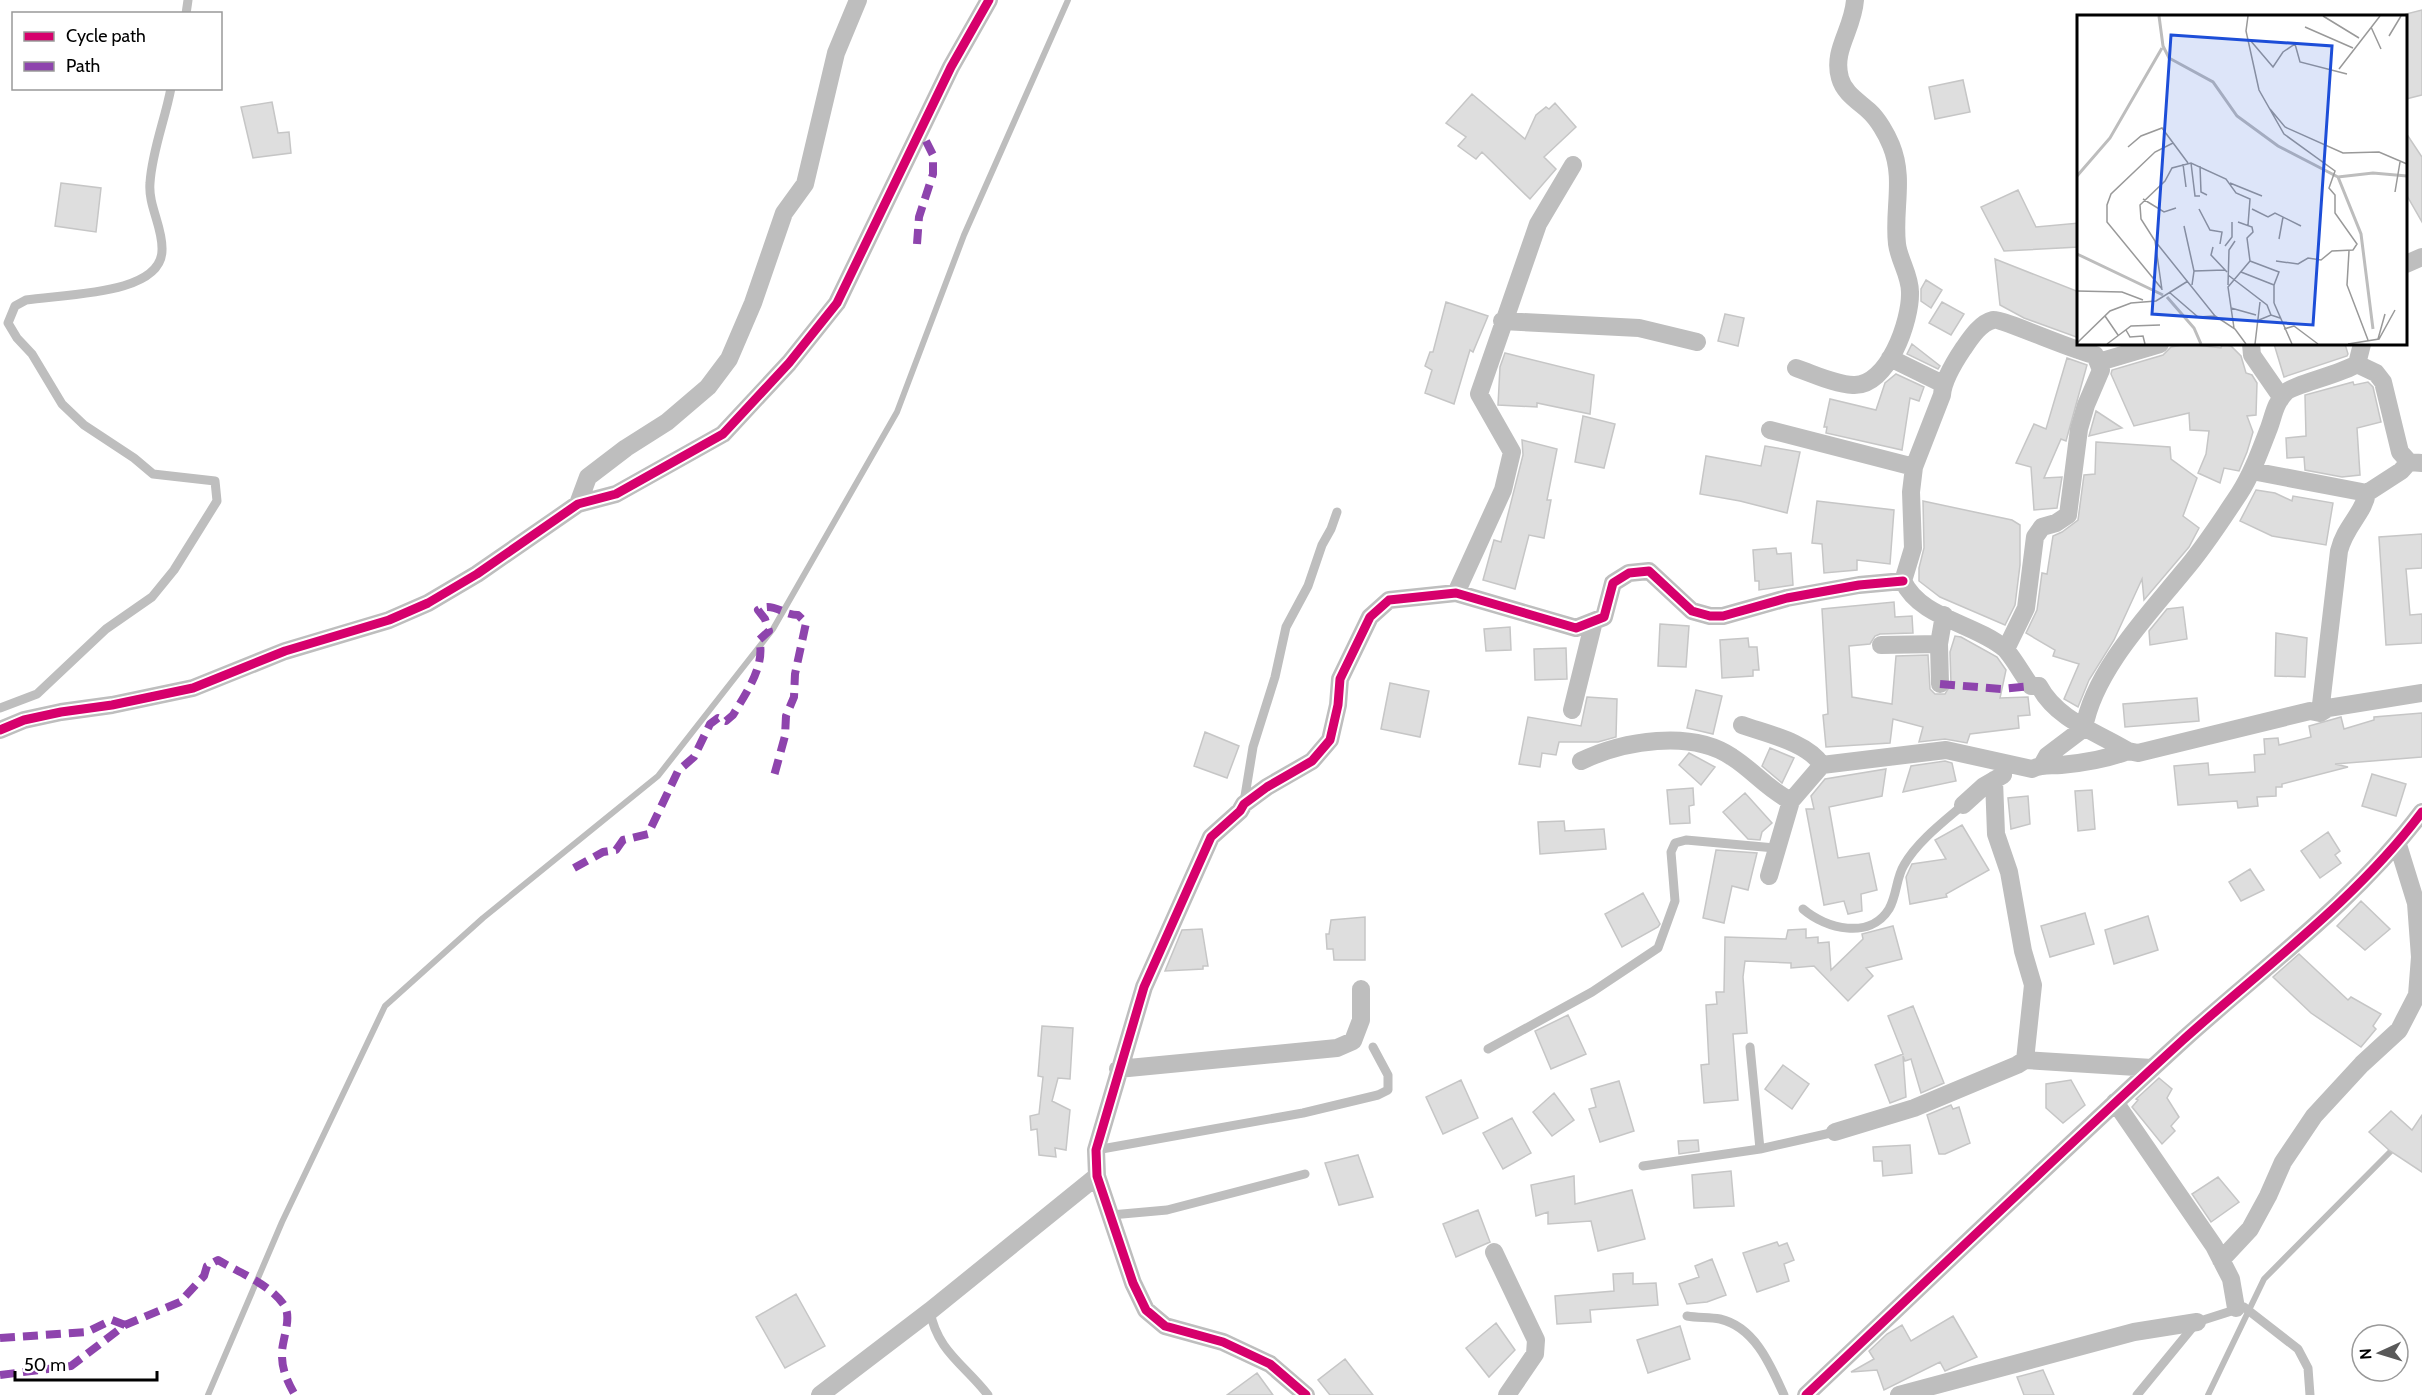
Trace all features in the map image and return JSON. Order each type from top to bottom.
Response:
[{"type":"street","points":[[578,504],[588,477],[626,448],[667,422],[708,387],[729,359],[753,303],[784,213],[805,184],[836,53],[858,0]]},
{"type":"street","points":[[0,730],[24,720],[193,688],[285,651],[389,620],[428,603],[477,574],[578,504],[616,494],[723,434],[789,363],[837,303],[951,68],[989,0]]},
{"type":"street","points":[[1796,368],[1852,385],[1872,380],[1890,358],[1905,324],[1910,297],[1908,280],[1897,245],[1899,168],[1890,142],[1871,112],[1853,99],[1840,81],[1836,58],[1847,36],[1855,0]]},
{"type":"street","points":[[1456,593],[1503,490],[1512,452],[1479,394],[1502,321],[1538,224],[1574,165]]},
{"type":"street","points":[[2407,264],[2422,257]]},
{"type":"street","points":[[2006,649],[2026,608],[2035,537],[2042,527],[2056,523],[2068,515],[2079,429],[2086,405],[2101,370],[2095,356],[2042,338],[2004,321],[1994,320],[1983,325],[1968,341],[1943,384],[1942,395],[1914,467],[1911,492],[1913,548],[1904,581],[1908,592],[2006,649],[2031,686],[2039,686],[2044,697],[2084,728],[2128,751],[2138,753],[2310,711],[2320,712],[2328,708],[2422,693]]},
{"type":"street","points":[[1502,321],[1640,328],[1697,342]]},
{"type":"street","points":[[2099,362],[2157,345]]},
{"type":"street","points":[[2244,345],[2281,398]]},
{"type":"street","points":[[2042,765],[2047,756],[2084,728],[2086,717],[2107,672],[2125,643],[2201,551],[2252,471],[2276,404],[2288,389],[2330,378],[2357,364],[2362,345]]},
{"type":"street","points":[[1890,358],[1943,384]]},
{"type":"street","points":[[2252,471],[2310,484],[2355,489],[2367,493],[2416,463],[2400,452],[2384,382],[2376,373],[2357,364]]},
{"type":"street","points":[[1770,430],[1914,467]]},
{"type":"street","points":[[2320,712],[2338,551],[2342,536],[2366,503],[2367,493]]},
{"type":"street","points":[[1306,1395],[1270,1364],[1223,1342],[1165,1326],[1146,1310],[1133,1282],[1097,1176],[1096,1150],[1144,987],[1211,837],[1240,812],[1244,804],[1267,787],[1312,761],[1330,740],[1338,705],[1340,679],[1370,617],[1389,600],[1456,593],[1576,628],[1604,617],[1612,583],[1629,573],[1649,571],[1692,611],[1717,616],[1797,596],[1859,585],[1904,581]]},
{"type":"street","points":[[1940,684],[1939,644],[1944,615]]},
{"type":"street","points":[[1572,710],[1594,621]]},
{"type":"street","points":[[1881,645],[1939,644]]},
{"type":"street","points":[[1742,725],[1805,750],[1816,756],[1821,765]]},
{"type":"street","points":[[1581,761],[1615,747],[1643,741],[1710,747],[1731,756],[1768,788],[1791,801]]},
{"type":"street","points":[[1769,876],[1775,848],[1791,801],[1821,765],[1934,750],[2032,768],[2115,756],[2128,751]]},
{"type":"street","points":[[1963,805],[2016,765]]},
{"type":"street","points":[[1994,780],[1996,834],[2009,872],[2023,951],[2033,985],[2025,1060]]},
{"type":"street","points":[[1806,1395],[2115,1102],[2326,915],[2398,844],[2422,812]]},
{"type":"street","points":[[2398,844],[2422,837]]},
{"type":"street","points":[[2221,1260],[2250,1229],[2283,1162],[2314,1116],[2362,1064],[2399,1030],[2417,995],[2420,957],[2416,903],[2398,844]]},
{"type":"street","points":[[1118,1069],[1337,1048],[1353,1041],[1361,1020],[1361,989]]},
{"type":"street","points":[[1834,1132],[1914,1108],[2025,1060],[2152,1068]]},
{"type":"street","points":[[2115,1102],[2221,1260],[2231,1279],[2236,1308]]},
{"type":"street","points":[[820,1395],[930,1311],[1097,1176]]},
{"type":"street","points":[[1494,1252],[1536,1340],[1535,1354],[1507,1395]]},
{"type":"street","points":[[1899,1395],[2134,1332],[2197,1322]]},
{"type":"lane","points":[[0,708],[37,694],[106,629],[152,597],[174,570],[217,501],[215,481],[153,474],[134,458],[84,424],[62,404],[32,354],[17,338],[8,322],[15,306],[26,300],[120,288],[142,280],[159,268],[163,253],[162,233],[149,185],[171,90]]},
{"type":"lane","points":[[1244,804],[1253,747],[1275,677],[1286,627],[1308,586],[1337,512]]},
{"type":"lane","points":[[1803,909],[1822,923],[1840,927],[1857,929],[1875,922],[1890,908],[1905,864],[1963,805]]},
{"type":"lane","points":[[1488,1049],[1592,993],[1658,948],[1673,913],[1675,901],[1671,852],[1675,843],[1686,840],[1775,848]]},
{"type":"lane","points":[[1096,1150],[1291,1115],[1378,1095],[1388,1090],[1388,1075],[1373,1047]]},
{"type":"lane","points":[[1750,1047],[1760,1149]]},
{"type":"lane","points":[[1643,1166],[1760,1149],[1834,1132]]},
{"type":"lane","points":[[1111,1215],[1167,1210],[1305,1174]]},
{"type":"lane","points":[[2138,1395],[2197,1322],[2244,1307],[2298,1349],[2308,1368],[2310,1395]]},
{"type":"lane","points":[[930,1311],[933,1331],[950,1355],[988,1395]]},
{"type":"lane","points":[[1687,1316],[1719,1319],[1743,1330],[1770,1365],[1784,1395]]},
{"type":"building","points":[[2422,10],[2422,95],[2407,99],[2407,15]]},
{"type":"building","points":[[1963,80],[1970,112],[1935,119],[1929,87]]},
{"type":"building","points":[[1472,94],[1525,139],[1536,115],[1546,107],[1549,109],[1555,103],[1576,127],[1544,157],[1556,169],[1530,199],[1482,152],[1476,159],[1458,146],[1466,137],[1446,123]]},
{"type":"building","points":[[272,102],[278,133],[289,132],[291,153],[253,158],[241,107]]},
{"type":"building","points":[[2407,134],[2422,157],[2422,222],[2407,196]]},
{"type":"building","points":[[61,183],[101,188],[96,232],[55,226]]},
{"type":"building","points":[[2018,190],[2036,227],[2077,223],[2077,247],[2004,251],[1981,207]]},
{"type":"building","points":[[1995,259],[2077,291],[2077,337],[2024,318],[2000,305]]},
{"type":"building","points":[[1926,280],[1942,290],[1931,308],[1921,301],[1921,289]]},
{"type":"building","points":[[1446,302],[1488,316],[1473,352],[1470,350],[1454,404],[1425,393],[1432,370],[1425,366],[1430,352],[1433,352]]},
{"type":"building","points":[[1942,302],[1964,314],[1951,335],[1929,323]]},
{"type":"building","points":[[1725,314],[1744,318],[1738,346],[1718,341]]},
{"type":"building","points":[[1912,344],[1940,366],[1938,369],[1907,354]]},
{"type":"building","points":[[2196,345],[2221,348],[2222,345],[2231,346],[2241,356],[2246,373],[2252,375],[2257,383],[2256,415],[2247,416],[2253,432],[2247,452],[2239,471],[2224,468],[2220,483],[2198,473],[2206,454],[2209,431],[2190,430],[2189,413],[2134,426],[2111,374],[2112,370],[2163,355],[2171,347]]},
{"type":"building","points":[[2274,345],[2345,345],[2347,356],[2284,377]]},
{"type":"building","points":[[1505,353],[1594,375],[1590,414],[1537,403],[1537,407],[1498,405],[1500,367]]},
{"type":"building","points":[[2067,358],[2087,365],[2066,441],[2061,439],[2044,478],[2062,477],[2057,508],[2034,510],[2031,467],[2016,463],[2034,424],[2046,429]]},
{"type":"building","points":[[1896,374],[1924,387],[1919,401],[1910,398],[1902,450],[1826,433],[1827,427],[1824,427],[1830,399],[1876,410],[1885,383]]},
{"type":"building","points":[[2353,382],[2354,385],[2368,382],[2373,387],[2381,422],[2357,428],[2360,475],[2342,477],[2305,470],[2304,457],[2287,458],[2286,438],[2306,436],[2305,395]]},
{"type":"building","points":[[2096,411],[2122,428],[2089,436]]},
{"type":"building","points":[[1583,416],[1615,424],[1604,468],[1575,462]]},
{"type":"building","points":[[1522,440],[1557,449],[1547,500],[1551,500],[1544,538],[1529,535],[1515,589],[1483,580],[1494,540],[1501,542],[1523,455]]},
{"type":"building","points":[[2096,442],[2170,447],[2171,459],[2197,478],[2183,516],[2199,528],[2189,547],[2144,600],[2142,579],[2114,640],[2089,680],[2078,707],[2064,699],[2079,664],[2053,656],[2055,650],[2026,633],[2037,610],[2042,573],[2047,574],[2053,536],[2078,520],[2084,475],[2095,474]]},
{"type":"building","points":[[1765,446],[1800,452],[1787,513],[1700,494],[1706,456],[1761,466]]},
{"type":"building","points":[[2256,490],[2275,493],[2292,501],[2293,496],[2333,503],[2326,545],[2272,536],[2240,521]]},
{"type":"building","points":[[1817,501],[1894,510],[1890,564],[1857,560],[1857,570],[1824,573],[1822,544],[1812,543]]},
{"type":"building","points":[[1923,501],[2012,520],[2020,525],[2020,565],[2015,605],[2005,625],[1940,597],[1919,581],[1919,568],[1924,548]]},
{"type":"building","points":[[2422,534],[2422,568],[2406,569],[2410,615],[2422,614],[2422,643],[2386,645],[2379,537]]},
{"type":"building","points":[[1776,548],[1777,554],[1791,553],[1793,585],[1759,590],[1759,581],[1755,581],[1753,550]]},
{"type":"building","points":[[1894,602],[1895,617],[1912,616],[1913,633],[1880,634],[1875,636],[1870,644],[1849,646],[1852,697],[1892,704],[1896,656],[1928,655],[1930,689],[1935,694],[1945,694],[1951,684],[1950,652],[1955,636],[1961,637],[1997,657],[2006,670],[2000,698],[2028,697],[2030,715],[2018,716],[2019,728],[1970,734],[1967,743],[1945,739],[1919,742],[1923,727],[1893,719],[1890,743],[1826,747],[1823,715],[1828,714],[1822,609]]},
{"type":"building","points":[[2183,607],[2187,639],[2150,645],[2149,631],[2167,609]]},
{"type":"building","points":[[1660,624],[1689,626],[1686,667],[1658,666]]},
{"type":"building","points":[[1510,627],[1511,650],[1486,651],[1484,629]]},
{"type":"building","points":[[2276,633],[2307,638],[2305,677],[2275,676]]},
{"type":"building","points":[[1748,638],[1749,647],[1757,647],[1759,670],[1753,670],[1753,676],[1722,678],[1720,640]]},
{"type":"building","points":[[1566,648],[1567,679],[1535,680],[1534,649]]},
{"type":"building","points":[[1390,683],[1429,691],[1420,737],[1381,729]]},
{"type":"building","points":[[1696,690],[1722,696],[1713,734],[1687,728]]},
{"type":"building","points":[[1587,697],[1617,699],[1616,737],[1598,742],[1559,742],[1556,755],[1542,753],[1540,767],[1519,764],[1528,717],[1581,726]]},
{"type":"building","points":[[2197,698],[2199,721],[2125,727],[2123,704]]},
{"type":"building","points":[[2422,713],[2422,757],[2335,764],[2348,767],[2282,784],[2282,787],[2276,787],[2276,796],[2257,797],[2258,806],[2238,808],[2237,801],[2178,805],[2174,766],[2208,763],[2209,775],[2255,772],[2254,755],[2265,754],[2264,739],[2278,738],[2279,745],[2311,737],[2309,726],[2341,717],[2344,729],[2374,720],[2374,717]]},
{"type":"building","points":[[1205,732],[1239,746],[1227,778],[1194,766]]},
{"type":"building","points":[[1770,748],[1794,758],[1782,783],[1762,766]]},
{"type":"building","points":[[1689,753],[1715,767],[1701,785],[1679,765]]},
{"type":"building","points":[[1945,761],[1952,763],[1956,781],[1903,792],[1911,766]]},
{"type":"building","points":[[1886,769],[1882,796],[1829,807],[1838,858],[1869,853],[1877,890],[1861,894],[1862,911],[1848,914],[1844,901],[1824,905],[1806,809],[1814,809],[1811,796],[1825,779]]},
{"type":"building","points":[[2372,774],[2406,784],[2396,816],[2362,806]]},
{"type":"building","points":[[1693,788],[1694,805],[1689,806],[1690,823],[1670,824],[1667,790]]},
{"type":"building","points":[[2092,790],[2095,829],[2078,831],[2075,791]]},
{"type":"building","points":[[1745,793],[1772,823],[1762,832],[1760,840],[1748,839],[1723,812]]},
{"type":"building","points":[[2028,796],[2030,824],[2011,829],[2008,798]]},
{"type":"building","points":[[1564,821],[1565,831],[1604,829],[1606,849],[1540,854],[1538,822]]},
{"type":"building","points":[[1962,825],[1989,870],[1946,894],[1947,897],[1910,904],[1906,877],[1912,864],[1946,859],[1935,840]]},
{"type":"building","points":[[2328,832],[2340,851],[2335,855],[2341,863],[2320,878],[2301,851]]},
{"type":"building","points":[[1716,850],[1757,853],[1748,890],[1732,886],[1724,923],[1703,918]]},
{"type":"building","points":[[2250,869],[2264,890],[2241,901],[2229,882]]},
{"type":"building","points":[[1643,893],[1660,924],[1622,947],[1605,914]]},
{"type":"building","points":[[2361,901],[2390,929],[2365,950],[2337,926]]},
{"type":"building","points":[[2085,913],[2094,944],[2050,957],[2041,926]]},
{"type":"building","points":[[2148,916],[2158,950],[2114,964],[2105,930]]},
{"type":"building","points":[[1365,917],[1365,960],[1334,960],[1333,949],[1327,949],[1326,934],[1329,934],[1331,920]]},
{"type":"building","points":[[1893,926],[1902,959],[1866,968],[1873,976],[1848,1001],[1814,966],[1791,968],[1791,963],[1745,961],[1743,977],[1747,1033],[1733,1034],[1738,1100],[1704,1103],[1701,1065],[1709,1064],[1706,1005],[1717,1004],[1716,992],[1724,992],[1725,937],[1786,939],[1788,930],[1806,929],[1806,938],[1818,937],[1818,943],[1829,942],[1831,970],[1863,939],[1862,934]]},
{"type":"building","points":[[1202,929],[1208,966],[1203,966],[1203,969],[1165,971],[1182,930]]},
{"type":"building","points":[[2299,954],[2348,1000],[2351,997],[2381,1014],[2373,1026],[2376,1029],[2361,1047],[2311,1013],[2273,977]]},
{"type":"building","points":[[1913,1006],[1944,1083],[1921,1093],[1911,1059],[1905,1061],[1903,1056],[1906,1097],[1890,1103],[1875,1065],[1903,1054],[1888,1016]]},
{"type":"building","points":[[1568,1015],[1586,1054],[1551,1069],[1535,1031]]},
{"type":"building","points":[[1042,1026],[1073,1028],[1070,1079],[1058,1078],[1052,1101],[1070,1110],[1066,1150],[1055,1148],[1056,1157],[1039,1155],[1037,1129],[1031,1130],[1030,1116],[1039,1114],[1043,1077],[1038,1076]]},
{"type":"building","points":[[1783,1065],[1809,1084],[1792,1109],[1765,1089]]},
{"type":"building","points":[[2159,1078],[2172,1089],[2167,1098],[2179,1117],[2171,1126],[2175,1131],[2162,1144],[2132,1107],[2138,1100],[2136,1099]]},
{"type":"building","points":[[1461,1080],[1478,1118],[1443,1134],[1426,1097]]},
{"type":"building","points":[[2071,1080],[2085,1105],[2063,1123],[2046,1108],[2046,1084]]},
{"type":"building","points":[[1619,1081],[1634,1131],[1600,1142],[1589,1109],[1596,1107],[1591,1089]]},
{"type":"building","points":[[1554,1093],[1574,1120],[1552,1136],[1533,1112]]},
{"type":"building","points":[[1951,1105],[1953,1109],[1959,1107],[1970,1143],[1945,1154],[1939,1154],[1927,1115]]},
{"type":"building","points":[[2391,1111],[2412,1130],[2422,1115],[2422,1172],[2390,1151],[2369,1132]]},
{"type":"building","points":[[1512,1118],[1531,1153],[1503,1169],[1483,1133]]},
{"type":"building","points":[[1698,1140],[1699,1151],[1679,1154],[1678,1141]]},
{"type":"building","points":[[1910,1145],[1912,1173],[1883,1176],[1882,1161],[1874,1161],[1873,1147]]},
{"type":"building","points":[[1358,1155],[1373,1197],[1339,1205],[1325,1163]]},
{"type":"building","points":[[1731,1171],[1734,1206],[1694,1208],[1692,1175]]},
{"type":"building","points":[[1574,1176],[1575,1204],[1632,1190],[1645,1239],[1598,1251],[1591,1221],[1548,1224],[1548,1212],[1536,1216],[1531,1185]]},
{"type":"building","points":[[2218,1177],[2239,1202],[2211,1222],[2192,1194]]},
{"type":"building","points":[[1478,1210],[1490,1242],[1456,1257],[1443,1224]]},
{"type":"building","points":[[1777,1242],[1779,1246],[1787,1243],[1794,1260],[1784,1264],[1789,1281],[1757,1292],[1743,1253]]},
{"type":"building","points":[[1712,1259],[1726,1295],[1707,1302],[1687,1304],[1679,1284],[1699,1277],[1695,1266]]},
{"type":"building","points":[[1633,1273],[1633,1284],[1656,1283],[1658,1305],[1590,1310],[1591,1322],[1557,1324],[1555,1296],[1614,1291],[1613,1274]]},
{"type":"building","points":[[796,1294],[825,1346],[785,1368],[756,1317]]},
{"type":"building","points":[[1953,1316],[1977,1357],[1945,1371],[1940,1362],[1884,1390],[1877,1370],[1851,1372],[1874,1359],[1869,1351],[1887,1334],[1902,1325],[1911,1341]]},
{"type":"building","points":[[1496,1323],[1515,1350],[1489,1377],[1466,1348]]},
{"type":"building","points":[[1680,1326],[1690,1359],[1648,1373],[1637,1340]]},
{"type":"building","points":[[1345,1359],[1373,1395],[1330,1395],[1318,1380]]},
{"type":"building","points":[[2043,1370],[2054,1395],[2024,1395],[2017,1377]]},
{"type":"building","points":[[1257,1373],[1273,1395],[1227,1395]]},
{"type":"waterway","points":[[208,1395],[282,1222],[385,1006],[483,918],[658,776],[773,629],[897,412],[964,235],[1068,0]]},
{"type":"waterway","points":[[2208,1395],[2264,1279],[2396,1146]]},
{"type":"marked path","points":[[917,244],[919,217],[933,174],[933,155],[921,131]]},
{"type":"marked path","points":[[574,868],[603,852],[616,850],[623,840],[648,834],[678,771],[694,757],[710,724],[718,718],[726,721],[733,715],[754,679],[760,659],[759,640],[769,631],[765,619],[758,610],[768,607],[798,615],[806,623],[795,674],[794,697],[786,716],[785,736],[774,776]]},
{"type":"marked path","points":[[1940,684],[2001,689],[2031,686]]},
{"type":"marked path","points":[[0,1375],[71,1366],[125,1325],[180,1302],[204,1276],[207,1266],[218,1260],[263,1285],[284,1305],[287,1323],[282,1361],[295,1395]]},
{"type":"marked path","points":[[0,1338],[87,1332],[112,1320],[125,1325]]},
{"type":"cycle path","points":[[0,730],[24,720],[193,688],[285,651],[389,620],[428,603],[477,574],[578,504],[616,494],[723,434],[789,363],[837,303],[951,67],[989,0]]},
{"type":"cycle path","points":[[1306,1395],[1270,1364],[1223,1342],[1165,1326],[1146,1310],[1133,1283],[1097,1176],[1096,1150],[1144,987],[1211,837],[1240,811],[1244,804],[1267,787],[1312,761],[1330,740],[1338,705],[1340,679],[1370,617],[1389,600],[1456,593],[1576,628],[1604,617],[1613,583],[1629,573],[1649,571],[1692,611],[1710,616],[1723,616],[1787,598],[1859,585],[1903,581]]},
{"type":"cycle path","points":[[1806,1395],[2135,1084],[2339,904],[2396,844],[2422,812]]}]
